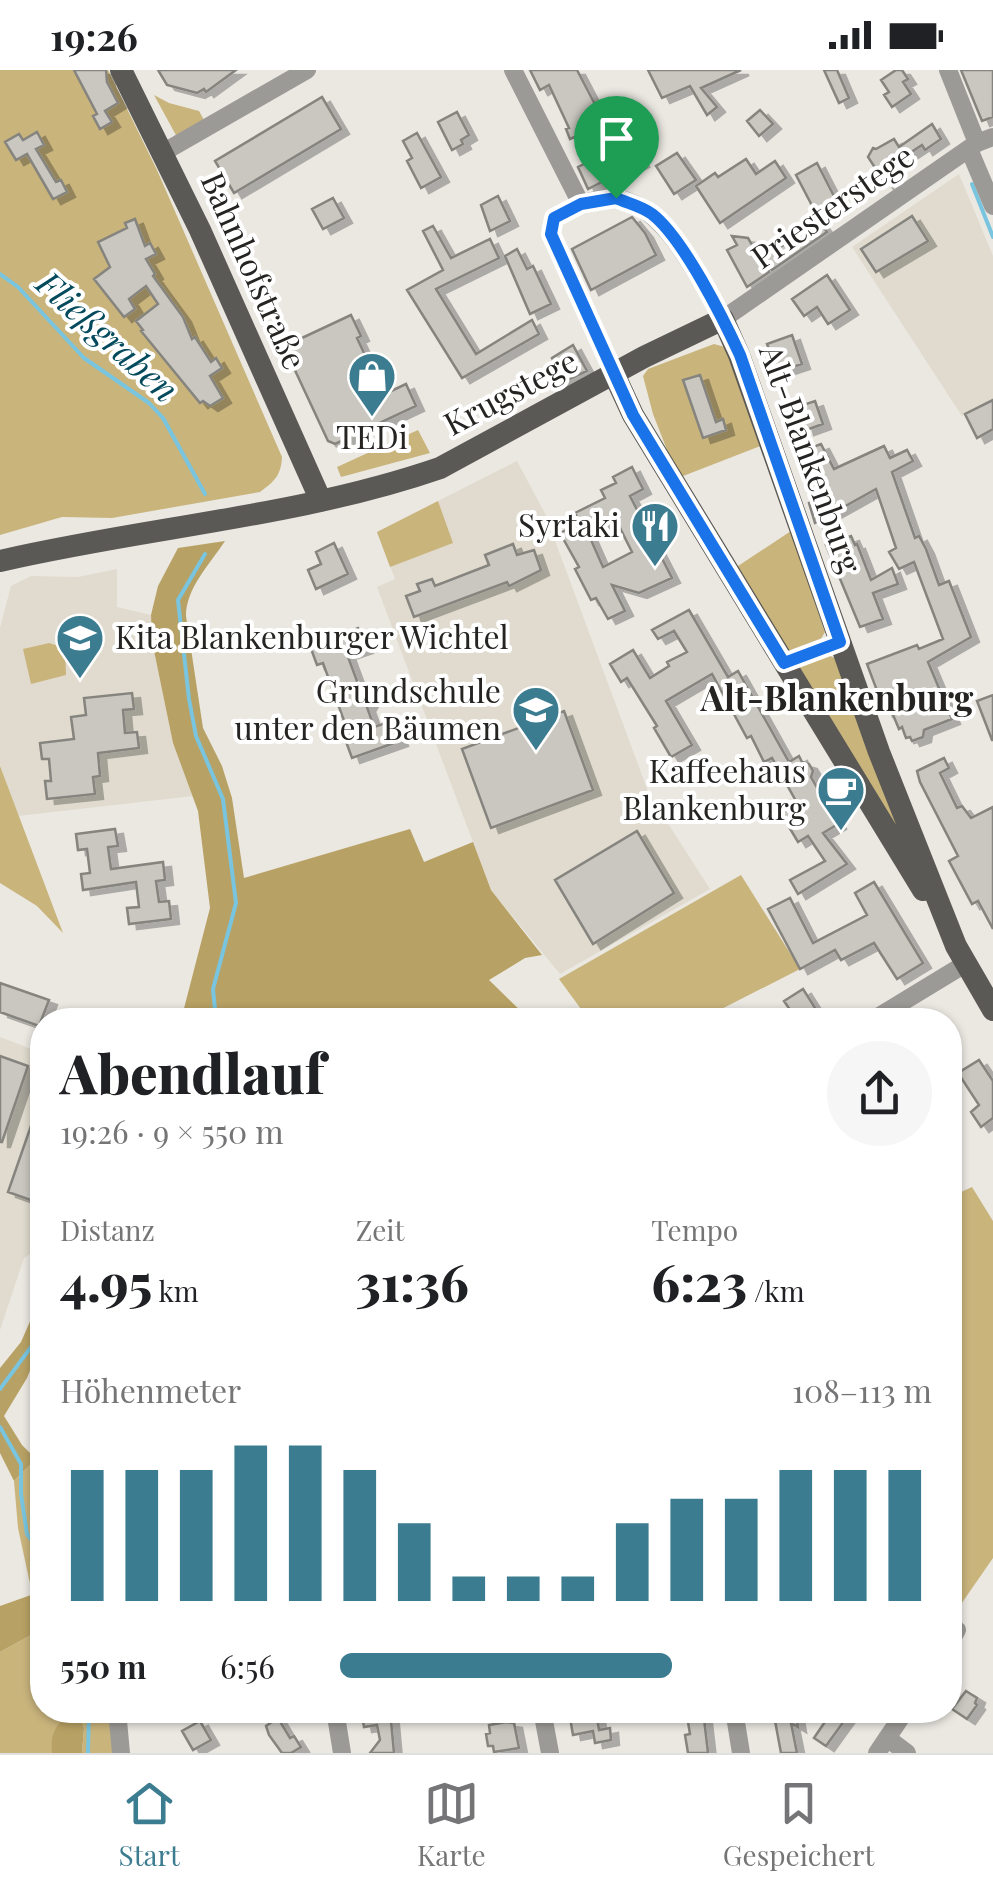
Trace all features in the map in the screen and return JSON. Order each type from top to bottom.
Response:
[{"type":"main road","name":"Bahnhofstraße","points":[[121,70],[164,152],[321,501]]},
{"type":"main road","name":"Krugstege","points":[[0,561],[378,489],[440,468],[723,319]]},
{"type":"main road","name":"Alt-Blankenburg","points":[[723,319],[740,355],[879,752],[946,922]]},
{"type":"main road","name":"Alt-Blankenburg","points":[[614,374],[633,415],[932,904],[978,972],[993,1010]]},
{"type":"street","points":[[164,152],[306,70]]},
{"type":"street","points":[[513,70],[581,204]]},
{"type":"street","points":[[948,70],[980,143],[993,206]]},
{"type":"street","name":"Priesterstege","points":[[723,319],[980,143]]},
{"type":"street","name":"Alt-Blankenburg","points":[[614,374],[551,234],[554,218],[581,204],[616,198],[653,215],[723,319]]},
{"type":"street","points":[[784,663],[840,642]]},
{"type":"street","points":[[900,1008],[978,972]]},
{"type":"street","points":[[118,1723],[121,1753]]},
{"type":"street","points":[[338,1723],[342,1753]]},
{"type":"street","points":[[544,1723],[550,1753]]},
{"type":"street","points":[[736,1723],[741,1753]]},
{"type":"street","points":[[897,1723],[882,1746],[907,1753]]},
{"type":"shaded area","points":[[0,70],[108,70],[157,170],[282,457],[276,477],[260,492],[112,518],[62,517],[0,535]]},
{"type":"shaded area","points":[[154,95],[199,111],[204,120],[177,137]]},
{"type":"shaded area","points":[[959,174],[993,256],[993,400],[962,416],[852,247]]},
{"type":"shaded area","points":[[714,344],[725,347],[763,445],[678,478],[653,414],[643,376],[648,369]],"holes":[[[701,375],[716,422],[723,420],[726,430],[703,437],[684,381]]]},
{"type":"shaded area","points":[[418,430],[430,453],[341,477],[337,467]]},
{"type":"shaded area","name":"Grundschule unter den Bäumen","points":[[517,461],[557,536],[554,538],[649,794],[710,889],[560,974],[491,890],[377,587],[395,579],[377,532]]},
{"type":"shaded area","points":[[438,501],[453,543],[390,567],[377,532]]},
{"type":"shaded area","points":[[791,531],[825,632],[819,642],[791,652],[786,650],[735,568]]},
{"type":"shaded area","points":[[225,541],[194,586],[186,616],[203,728],[222,766],[232,798],[244,878],[410,829],[424,862],[473,842],[491,890],[542,955],[525,958],[489,980],[518,1008],[184,1008],[210,908],[198,811],[173,743],[152,641],[151,615],[158,586],[178,548]]},
{"type":"shaded area","name":"Kita Blankenburger Wichtel","points":[[117,569],[117,607],[151,615],[152,641],[173,743],[193,796],[18,816],[0,766],[0,628],[11,586],[31,576],[78,577]]},
{"type":"shaded area","points":[[49,643],[65,648],[66,675],[31,684],[23,649]]},
{"type":"shaded area","points":[[828,655],[837,659],[920,866],[799,668]]},
{"type":"shaded area","points":[[0,766],[63,933],[37,906],[0,883]]},
{"type":"shaded area","points":[[741,875],[800,969],[724,1008],[580,1008],[559,979]]},
{"type":"shaded area","points":[[0,1037],[30,1048],[30,1254],[24,1258],[0,1330]]},
{"type":"shaded area","points":[[972,1187],[993,1221],[993,1558],[962,1603],[962,1192]]},
{"type":"shaded area","points":[[30,1321],[30,1371],[4,1416],[30,1453],[30,1465],[14,1481],[0,1453],[0,1368],[21,1342]]},
{"type":"shaded area","points":[[30,1465],[30,1584],[18,1528],[14,1481]]},
{"type":"shaded area","points":[[30,1595],[30,1636],[0,1652],[0,1606]]},
{"type":"shaded area","points":[[30,1636],[30,1723],[70,1723],[66,1753],[0,1753],[0,1652]]},
{"type":"shaded area","points":[[60,1723],[82,1723],[82,1753],[52,1753]]},
{"type":"shaded area","points":[[82,1723],[111,1723],[114,1753],[82,1753]]},
{"type":"building","points":[[74,70],[106,70],[107,82],[118,103],[105,111],[112,122],[100,129],[93,116],[97,114]]},
{"type":"building","points":[[158,70],[236,70],[206,92],[204,89],[197,93],[167,85]]},
{"type":"building","points":[[530,70],[577,70],[600,114],[612,109],[617,119],[570,139],[566,129],[569,128],[549,85],[540,90]]},
{"type":"building","points":[[648,70],[741,70],[701,88],[717,107],[707,115],[690,86],[662,98]]},
{"type":"building","points":[[824,70],[837,70],[849,98],[839,103]]},
{"type":"building","points":[[902,70],[908,79],[903,82],[911,94],[892,107],[881,80]]},
{"type":"building","points":[[961,70],[993,70],[993,117],[982,121]]},
{"type":"building","points":[[322,97],[341,129],[234,193],[215,161]]},
{"type":"building","points":[[760,110],[773,124],[759,136],[747,121]]},
{"type":"building","points":[[457,112],[469,135],[452,150],[438,122]]},
{"type":"building","points":[[932,124],[941,139],[925,150],[922,145],[904,157],[904,162],[886,170],[885,183],[868,157],[873,148],[894,139],[899,147]]},
{"type":"building","points":[[37,132],[44,145],[36,149],[56,182],[61,180],[67,192],[53,199],[27,154],[16,160],[5,142],[19,134],[23,140]]},
{"type":"building","points":[[417,133],[441,177],[421,188],[407,161],[412,158],[403,141]]},
{"type":"building","points":[[628,136],[641,162],[588,189],[578,167],[610,151],[608,147]]},
{"type":"building","points":[[677,153],[696,180],[674,194],[656,166]]},
{"type":"building","points":[[746,159],[756,174],[775,161],[786,178],[720,223],[696,186]]},
{"type":"building","points":[[817,163],[838,204],[818,217],[796,175]]},
{"type":"building","points":[[498,196],[510,221],[490,231],[481,205]]},
{"type":"building","points":[[333,198],[344,218],[323,229],[312,209]]},
{"type":"building","points":[[912,216],[928,241],[876,272],[861,249]]},
{"type":"building","points":[[632,217],[656,255],[591,290],[572,249]]},
{"type":"building","points":[[135,219],[145,246],[150,243],[156,254],[146,259],[153,276],[183,317],[192,339],[195,337],[211,362],[216,358],[222,368],[210,376],[223,398],[210,406],[200,403],[141,331],[136,321],[158,304],[146,286],[129,299],[135,309],[124,317],[94,279],[110,267],[98,242],[127,228],[125,223]]},
{"type":"building","points":[[819,221],[827,232],[772,270],[764,258]]},
{"type":"building","points":[[433,226],[451,258],[490,239],[499,258],[436,289],[476,354],[532,320],[539,334],[462,378],[407,290],[443,270],[423,231]]},
{"type":"building","points":[[732,236],[748,238],[761,260],[764,258],[769,272],[747,287],[727,250],[737,245]]},
{"type":"building","points":[[517,249],[527,269],[533,266],[551,304],[530,314],[505,256]]},
{"type":"building","points":[[827,275],[850,310],[828,324],[817,307],[804,316],[792,299]]},
{"type":"building","points":[[351,315],[361,336],[357,338],[380,387],[384,385],[387,393],[406,384],[416,406],[335,444],[328,441],[286,351],[289,344]]},
{"type":"building","points":[[792,335],[802,364],[778,372],[767,344]]},
{"type":"building","points":[[573,345],[587,371],[554,386],[548,373],[557,368],[552,358]]},
{"type":"building","points":[[700,375],[716,422],[723,419],[726,430],[703,438],[683,380]]},
{"type":"building","points":[[993,400],[993,429],[977,438],[965,414]]},
{"type":"building","points":[[815,401],[823,424],[806,430],[800,406]]},
{"type":"building","points":[[821,444],[834,469],[884,446],[890,458],[907,450],[913,461],[892,472],[915,538],[919,536],[926,549],[939,585],[949,581],[971,637],[928,662],[952,719],[924,730],[923,737],[912,741],[906,738],[902,727],[899,729],[891,710],[885,712],[867,664],[943,639],[914,562],[899,569],[889,552],[896,548],[876,489],[815,523],[809,503],[815,499],[799,452]]},
{"type":"building","points":[[632,467],[643,489],[630,496],[672,578],[639,593],[612,585],[625,611],[608,619],[596,598],[591,600],[560,533],[580,523],[575,513],[605,498],[601,490],[616,483],[613,477]],"holes":[[[615,518],[632,552],[603,567],[588,533]]]},
{"type":"building","points":[[851,536],[871,580],[892,568],[898,584],[873,593],[883,619],[860,627],[826,545]]},
{"type":"building","points":[[334,543],[348,574],[316,589],[308,570],[321,564],[316,552]]},
{"type":"building","points":[[513,544],[517,555],[534,550],[541,570],[509,586],[507,582],[414,617],[406,596],[420,591],[417,584],[432,579],[435,586],[489,565],[485,555]]},
{"type":"building","points":[[689,610],[728,677],[738,671],[789,762],[799,756],[809,764],[811,777],[838,824],[823,833],[847,864],[798,894],[790,880],[825,861],[808,836],[798,842],[780,812],[797,803],[772,758],[764,762],[751,736],[747,738],[712,674],[666,701],[692,745],[671,757],[627,678],[621,682],[610,664],[633,650],[650,678],[669,666],[667,662],[687,652],[674,631],[658,639],[652,630]]},
{"type":"building","points":[[358,628],[365,648],[347,654],[358,684],[367,686],[372,698],[367,707],[374,727],[392,721],[400,741],[352,758],[345,739],[350,737],[323,663],[317,665],[310,646]]},
{"type":"building","points":[[132,693],[134,709],[123,710],[125,733],[137,732],[139,748],[98,753],[100,776],[93,777],[95,794],[47,799],[45,781],[51,781],[49,759],[42,759],[40,743],[74,739],[71,717],[86,715],[84,698]]},
{"type":"building","points":[[993,695],[993,740],[992,740],[977,701]]},
{"type":"building","points":[[564,711],[593,790],[491,828],[462,749]]},
{"type":"building","points":[[944,758],[949,768],[940,773],[957,808],[962,806],[971,818],[993,807],[993,929],[978,901],[972,904],[949,861],[958,856],[920,782],[917,771]]},
{"type":"building","points":[[115,829],[118,846],[108,847],[111,869],[163,862],[165,880],[156,881],[159,902],[169,901],[171,919],[129,924],[127,908],[139,907],[136,882],[83,890],[81,874],[90,873],[87,849],[78,850],[76,834]]},
{"type":"building","points":[[637,831],[674,893],[593,944],[555,880]]},
{"type":"building","points":[[874,882],[923,963],[897,979],[874,943],[841,960],[835,950],[800,969],[768,909],[790,898],[813,943],[867,915],[855,893]]},
{"type":"building","points":[[0,983],[49,1000],[46,1008],[30,1008],[30,1023],[0,1012]]},
{"type":"building","points":[[803,989],[815,1008],[789,1008],[784,1001]]},
{"type":"building","points":[[0,1056],[28,1066],[2,1142],[0,1142]]},
{"type":"building","points":[[979,1060],[993,1081],[993,1118],[981,1127],[971,1112],[979,1105],[962,1079],[962,1071]]},
{"type":"building","points":[[30,1129],[30,1200],[8,1192]]},
{"type":"building","points":[[966,1691],[977,1698],[977,1705],[967,1719],[962,1716],[962,1696]]},
{"type":"building","points":[[201,1723],[211,1740],[193,1750],[182,1731]]},
{"type":"building","points":[[281,1723],[301,1747],[282,1753],[266,1726]]},
{"type":"building","points":[[363,1723],[391,1723],[394,1753],[370,1753],[380,1740],[377,1725],[364,1727]]},
{"type":"building","points":[[514,1723],[519,1748],[494,1752],[493,1746],[488,1746],[489,1725]]},
{"type":"building","points":[[571,1723],[598,1723],[599,1730],[610,1728],[611,1740],[595,1743],[593,1731],[573,1735]]},
{"type":"building","points":[[688,1723],[705,1723],[708,1753],[688,1753],[685,1735],[690,1734]]},
{"type":"building","points":[[775,1723],[791,1723],[797,1753],[781,1753]]},
{"type":"building","points":[[824,1723],[843,1723],[826,1746],[814,1738]]},
{"type":"waterway","points":[[972,184],[993,237]]},
{"type":"waterway","name":"Fließgraben","points":[[0,274],[18,287],[84,358],[149,403],[163,418],[205,494]]},
{"type":"waterway","name":"Fließgraben","points":[[205,554],[178,600],[196,736],[223,799],[236,903],[213,989],[215,1008]]},
{"type":"waterway","name":"Fließgraben","points":[[0,1389],[30,1348]]},
{"type":"waterway","name":"Fließgraben","points":[[0,1427],[21,1464],[21,1494],[30,1538]]},
{"type":"waterway","name":"Fließgraben","points":[[88,1753],[89,1723]]},
{"type":"place","name":"TEDi","points":[[372,418]]},
{"type":"place","name":"Syrtaki","points":[[655,568]]},
{"type":"place","name":"Kita Blankenburger Wichtel","points":[[80,680]]},
{"type":"place","name":"Grundschule unter den Bäumen","points":[[536,752]]},
{"type":"place","name":"Kaffeehaus Blankenburg","points":[[841,832]]},
{"type":"district","name":"Alt-Blankenburg","points":[[837,699]]},
{"type":"route","points":[[616,198],[642,208],[666,229],[723,319],[740,355],[840,642],[784,663],[633,415],[551,234],[554,218],[581,204],[616,198]]}]
